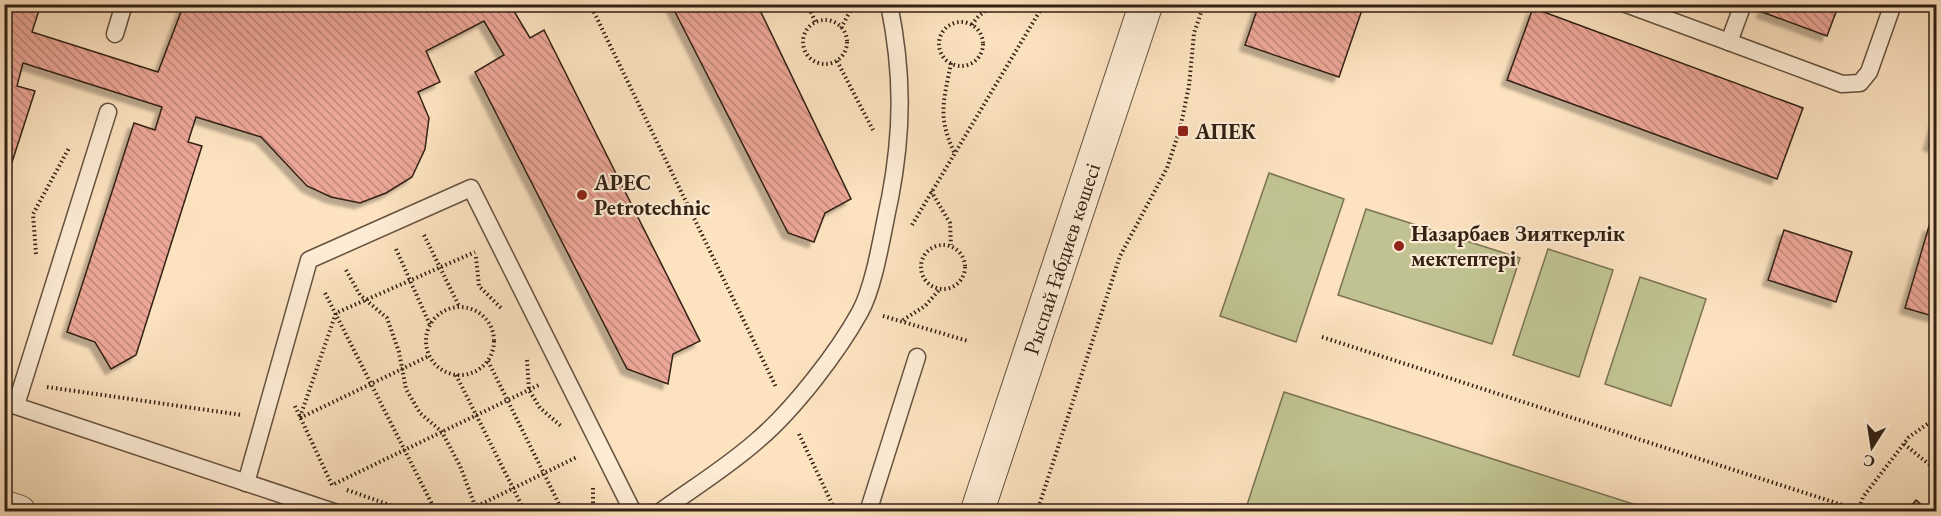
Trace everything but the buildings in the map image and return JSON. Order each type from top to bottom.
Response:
[{"type":"street","name":"Рыспай Ғабдиев көшесі","points":[[977,512],[1146,4]]},
{"type":"street","points":[[4,507],[19,512]]},
{"type":"lane","points":[[115,34],[124,4]]},
{"type":"lane","points":[[660,512],[760,439],[834,353],[861,310],[880,246],[902,112],[899,50],[889,4]]},
{"type":"lane","points":[[1626,4],[1842,84],[1860,83],[1869,72],[1893,4]]},
{"type":"lane","points":[[1729,42],[1743,4]]},
{"type":"lane","points":[[108,112],[23,383],[10,403],[334,512]]},
{"type":"lane","points":[[246,483],[309,260],[471,188],[633,512]]},
{"type":"lane","points":[[868,512],[917,357]]},
{"type":"path","points":[[590,4],[836,512]]},
{"type":"path","points":[[807,4],[816,22]]},
{"type":"path","points":[[841,28],[854,4]]},
{"type":"path","points":[[972,25],[978,16],[1004,4]]},
{"type":"path","points":[[908,231],[1043,6],[1026,4]]},
{"type":"path","points":[[1037,512],[1120,256],[1170,159],[1189,86],[1194,33],[1204,4]]},
{"type":"path","points":[[829,21],[841,28],[847,42],[843,56],[837,61],[822,64],[810,58],[803,46],[806,32],[816,22],[829,21]]},
{"type":"path","points":[[958,22],[972,25],[978,29],[983,43],[978,57],[966,65],[951,63],[946,59],[940,47],[942,34],[946,28],[958,22]]},
{"type":"path","points":[[837,61],[894,170]]},
{"type":"path","points":[[951,63],[943,106],[944,131],[954,153]]},
{"type":"path","points":[[931,191],[950,223],[951,245],[964,259],[964,274],[955,286],[940,288],[933,286],[924,277],[922,263],[934,247],[951,245]]},
{"type":"path","points":[[430,325],[396,251],[401,219],[427,237],[459,306]]},
{"type":"path","points":[[300,418],[336,313],[498,242]]},
{"type":"path","points":[[470,245],[474,253],[479,286],[507,314]]},
{"type":"path","points":[[339,247],[347,272],[366,300],[387,318],[406,389],[420,413],[442,432],[478,505],[486,512]]},
{"type":"path","points":[[309,260],[436,512]]},
{"type":"path","points":[[902,321],[925,306],[940,288]]},
{"type":"path","points":[[456,375],[479,370],[488,361],[493,351],[491,327],[477,311],[459,306],[446,310],[430,325],[426,335],[429,356],[435,365],[456,375],[525,512]]},
{"type":"path","points":[[861,310],[968,341]]},
{"type":"path","points":[[1322,337],[1858,511],[1863,497],[1904,444],[1936,418]]},
{"type":"path","points":[[526,355],[529,390],[540,408],[567,432]]},
{"type":"path","points":[[300,418],[429,356]]},
{"type":"path","points":[[488,361],[563,512]]},
{"type":"path","points":[[277,371],[332,485],[564,374]]},
{"type":"path","points":[[23,383],[264,418]]},
{"type":"path","points":[[1904,444],[1936,470]]},
{"type":"path","points":[[465,512],[581,455],[577,447]]},
{"type":"path","points":[[593,486],[593,512]]},
{"type":"green space","points":[[1269,173],[1344,199],[1296,342],[1220,316]]},
{"type":"green space","points":[[1366,209],[1520,258],[1492,344],[1338,295]]},
{"type":"green space","points":[[1548,249],[1613,270],[1579,377],[1513,355]]},
{"type":"green space","points":[[1640,277],[1706,299],[1671,406],[1605,384]]},
{"type":"green space","points":[[1284,392],[1655,511],[1245,511]]},
{"type":"place","name":"АПЕК","points":[[1183,131]]},
{"type":"place","name":"APEC Petrotechnic","points":[[582,195]]},
{"type":"place","name":"Назарбаев Зияткерлік мектептері","points":[[1399,246]]}]
